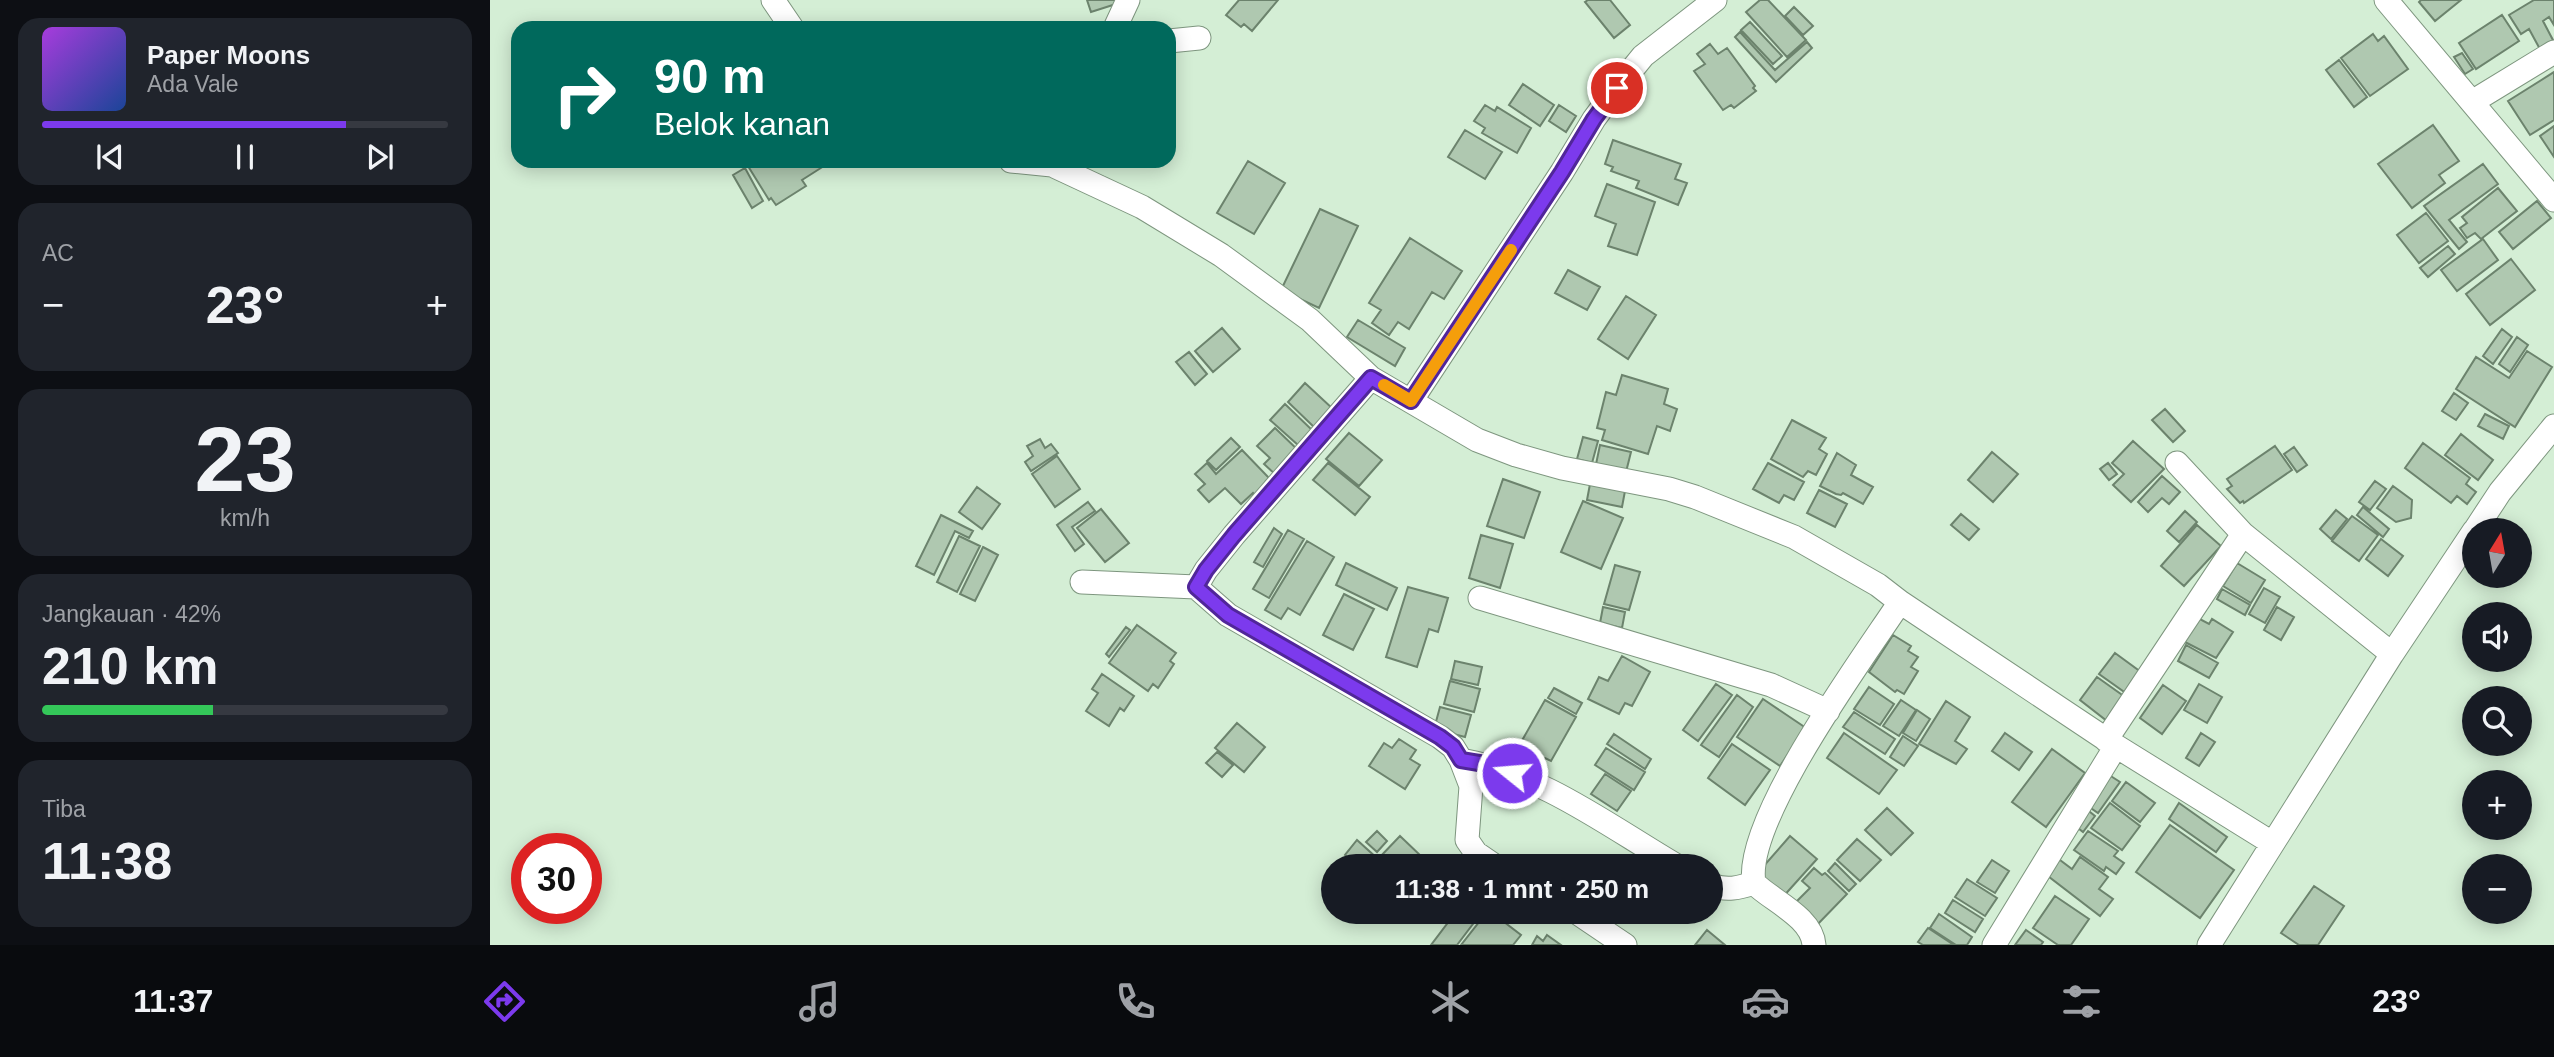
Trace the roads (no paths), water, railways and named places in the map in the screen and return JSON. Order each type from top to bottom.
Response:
[{"type":"street","points":[[773,0],[787,21]]},
{"type":"street","points":[[1118,21],[1128,0]]},
{"type":"street","points":[[1411,401],[1594,119],[1617,88],[1643,55],[1715,0]]},
{"type":"street","points":[[2386,0],[2554,200]]},
{"type":"street","points":[[1176,40],[1199,38]]},
{"type":"street","points":[[2472,102],[2554,52]]},
{"type":"street","points":[[1063,168],[1142,207],[1221,255],[1310,320],[1371,378],[1476,440],[1562,468],[1695,497],[1794,537],[1878,585],[2111,743],[2272,843]]},
{"type":"street","points":[[1196,587],[1234,535],[1371,378]]},
{"type":"street","points":[[2483,518],[2500,492],[2554,426]]},
{"type":"street","points":[[2177,463],[2243,534],[2392,654]]},
{"type":"street","points":[[1994,945],[2111,743],[2243,534]]},
{"type":"street","points":[[2208,945],[2392,654],[2462,549]]},
{"type":"street","points":[[1082,582],[1196,587],[1228,615],[1440,737],[1453,747],[1471,786],[1467,840],[1477,854]]},
{"type":"street","points":[[1480,598],[1771,685],[1828,711]]},
{"type":"street","points":[[1814,945],[1811,931],[1803,922],[1754,883],[1752,874],[1756,853],[1773,805],[1828,711],[1900,602]]},
{"type":"street","points":[[1461,760],[1491,765],[1533,781],[1658,854]]},
{"type":"street","points":[[1723,889],[1754,883]]},
{"type":"street","points":[[1594,924],[1625,945]]}]
